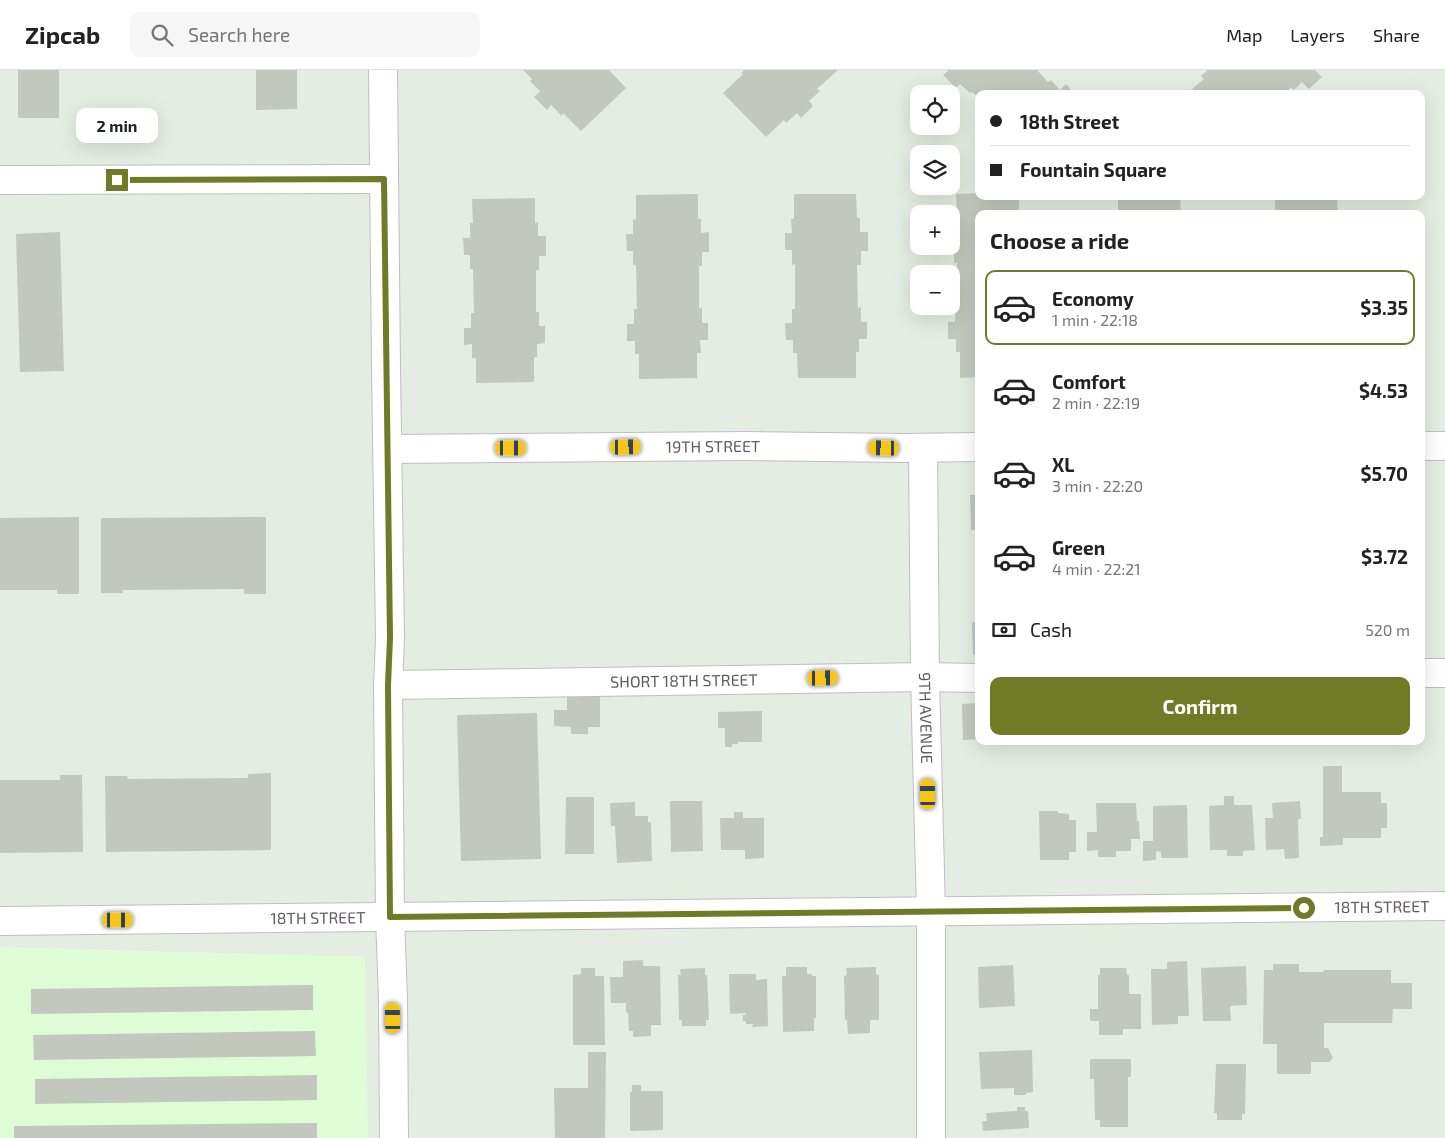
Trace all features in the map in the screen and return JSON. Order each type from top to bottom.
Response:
[{"type":"street","points":[[383,70],[390,638],[388,685],[390,917],[393,999],[394,1138]]},
{"type":"street","points":[[0,180],[384,179]]},
{"type":"street","name":"19TH STREET","points":[[387,449],[746,446],[975,448]]},
{"type":"street","points":[[1425,446],[1445,446]]},
{"type":"street","name":"9TH AVENUE","points":[[923,448],[925,677],[931,912],[931,1138]]},
{"type":"street","points":[[1425,673],[1445,673]]},
{"type":"street","name":"SHORT 18TH STREET","points":[[388,685],[925,677],[975,678]]},
{"type":"street","name":"18TH STREET","points":[[0,921],[1445,906]]},
{"type":"shaded area","points":[[0,947],[365,957],[368,1138],[0,1138]]},
{"type":"building","points":[[18,70],[59,70],[59,118],[18,118]]},
{"type":"building","points":[[256,70],[297,70],[297,109],[256,110]]},
{"type":"building","points":[[523,70],[609,70],[626,88],[581,131],[563,113],[562,116],[551,105],[547,110],[534,97],[540,91]]},
{"type":"building","points":[[744,70],[838,70],[817,89],[820,91],[809,101],[813,106],[801,118],[797,113],[786,123],[784,120],[766,137],[723,93],[743,74],[741,73]]},
{"type":"building","points":[[947,70],[1037,70],[1048,82],[1051,80],[1060,90],[975,90],[975,95],[972,92],[970,93],[960,84],[953,85],[943,75]]},
{"type":"building","points":[[1208,70],[1315,70],[1322,77],[1309,89],[1302,82],[1294,90],[1291,87],[1288,90],[1191,90],[1204,79],[1201,76]]},
{"type":"building","points":[[1066,84],[1071,90],[1060,90]]},
{"type":"building","points":[[975,193],[975,200],[1019,200],[1019,210],[975,210],[975,377],[960,378],[960,352],[956,352],[956,339],[948,339],[948,322],[955,322],[955,315],[960,315],[960,265],[954,263],[954,255],[960,255],[960,205],[956,205],[956,195],[960,194]]},
{"type":"building","points":[[698,194],[698,219],[701,219],[701,233],[709,232],[709,252],[702,252],[702,266],[699,266],[699,308],[702,308],[702,323],[708,323],[708,340],[700,340],[701,353],[697,353],[697,378],[639,379],[639,354],[635,354],[635,341],[627,341],[627,324],[634,324],[634,309],[637,309],[636,265],[633,265],[633,251],[627,251],[626,234],[633,234],[633,219],[636,220],[636,195]]},
{"type":"building","points":[[794,194],[856,194],[857,218],[860,218],[860,232],[868,232],[868,251],[861,251],[861,265],[857,265],[858,308],[861,307],[861,322],[867,322],[867,339],[859,339],[859,352],[856,352],[856,378],[798,378],[797,353],[793,353],[793,340],[786,340],[785,323],[792,323],[792,309],[795,309],[795,264],[792,265],[792,250],[785,250],[785,233],[792,233],[791,219],[794,219]]},
{"type":"building","points":[[535,198],[535,223],[538,222],[538,236],[546,236],[546,256],[539,256],[539,270],[536,270],[536,312],[539,312],[539,326],[545,326],[545,343],[537,344],[537,357],[534,357],[534,382],[476,383],[476,358],[472,358],[472,344],[464,345],[464,328],[471,328],[471,313],[474,313],[473,269],[470,269],[470,255],[464,255],[463,238],[470,238],[470,223],[473,223],[472,199]]},
{"type":"building","points":[[1118,200],[1180,200],[1181,210],[1118,210]]},
{"type":"building","points":[[1275,200],[1337,200],[1338,210],[1275,210]]},
{"type":"building","points":[[60,232],[64,371],[20,372],[16,234]]},
{"type":"building","points":[[970,495],[975,495],[975,530],[971,530]]},
{"type":"building","points":[[79,517],[79,594],[57,594],[57,590],[0,590],[0,518]]},
{"type":"building","points":[[266,517],[266,594],[244,594],[244,589],[123,590],[123,593],[101,593],[101,518]]},
{"type":"building","points":[[975,622],[975,655],[973,655],[972,623]]},
{"type":"building","points":[[567,692],[600,692],[600,727],[588,727],[588,734],[571,734],[571,727],[554,726],[554,710],[567,710]]},
{"type":"building","points":[[975,703],[975,739],[963,740],[962,704]]},
{"type":"building","points":[[762,711],[762,742],[738,742],[738,744],[732,744],[732,747],[725,747],[725,728],[718,728],[718,712]]},
{"type":"building","points":[[537,713],[541,859],[461,861],[457,715]]},
{"type":"building","points":[[1323,766],[1342,766],[1342,792],[1381,792],[1381,803],[1387,803],[1387,828],[1381,828],[1381,838],[1343,838],[1343,845],[1320,846],[1320,837],[1323,837]]},
{"type":"building","points":[[271,773],[271,850],[106,852],[105,776],[127,776],[128,779],[248,778],[248,774]]},
{"type":"building","points":[[60,775],[82,775],[83,852],[0,853],[0,780],[60,780]]},
{"type":"building","points":[[1224,796],[1234,796],[1234,805],[1252,805],[1255,850],[1243,851],[1243,856],[1227,856],[1227,850],[1210,850],[1209,806],[1224,805]]},
{"type":"building","points":[[566,797],[594,797],[594,854],[565,854]]},
{"type":"building","points":[[670,801],[702,801],[703,851],[671,852]]},
{"type":"building","points":[[1300,801],[1301,819],[1298,819],[1299,858],[1285,859],[1284,849],[1266,850],[1265,818],[1273,818],[1272,803]]},
{"type":"building","points":[[635,802],[635,816],[648,816],[648,822],[651,822],[652,861],[617,863],[615,826],[611,826],[610,803]]},
{"type":"building","points":[[1096,803],[1136,803],[1140,839],[1131,839],[1131,851],[1116,851],[1116,857],[1098,857],[1098,850],[1087,851],[1087,832],[1097,832]]},
{"type":"building","points":[[1187,805],[1188,858],[1161,858],[1161,852],[1156,851],[1156,860],[1143,861],[1143,841],[1153,841],[1153,806]]},
{"type":"building","points":[[1039,811],[1058,811],[1058,813],[1069,814],[1069,820],[1076,820],[1076,852],[1069,852],[1069,860],[1040,860]]},
{"type":"building","points":[[734,812],[743,812],[743,818],[764,818],[764,858],[745,859],[745,850],[721,850],[720,818],[734,818]]},
{"type":"building","points":[[643,960],[643,966],[660,966],[661,1025],[651,1025],[651,1036],[633,1037],[633,1031],[629,1031],[626,1003],[611,1003],[610,977],[623,977],[623,961]]},
{"type":"building","points":[[1187,961],[1189,1016],[1178,1016],[1178,1024],[1152,1025],[1151,969],[1167,969],[1167,962]]},
{"type":"building","points":[[1273,964],[1299,964],[1299,972],[1391,970],[1391,983],[1412,983],[1412,1009],[1393,1009],[1392,1023],[1324,1023],[1324,1048],[1328,1048],[1333,1058],[1329,1062],[1311,1062],[1311,1074],[1277,1074],[1277,1044],[1263,1044],[1264,970],[1273,970]]},
{"type":"building","points":[[1013,965],[1015,1006],[979,1008],[978,967]]},
{"type":"building","points":[[1246,966],[1247,1005],[1230,1006],[1231,1021],[1203,1021],[1201,968]]},
{"type":"building","points":[[786,967],[807,967],[807,974],[816,976],[816,1018],[814,1018],[814,1031],[783,1032],[782,976],[786,976]]},
{"type":"building","points":[[876,967],[876,975],[879,975],[879,1020],[870,1020],[870,1033],[848,1034],[847,1020],[845,1020],[844,976],[847,975],[846,968]]},
{"type":"building","points":[[581,968],[595,968],[595,976],[604,976],[605,1045],[573,1045],[573,975],[581,974]]},
{"type":"building","points":[[705,968],[709,1020],[706,1020],[706,1026],[682,1026],[682,1020],[679,1020],[678,975],[681,975],[680,969]]},
{"type":"building","points":[[1100,968],[1126,968],[1127,975],[1129,975],[1129,994],[1141,994],[1141,1029],[1123,1029],[1123,1035],[1099,1035],[1099,1021],[1090,1021],[1090,1009],[1098,1009],[1098,975],[1100,975]]},
{"type":"building","points":[[729,974],[756,974],[756,980],[767,979],[768,1026],[752,1027],[753,1024],[746,1024],[746,1021],[743,1021],[743,1015],[746,1015],[746,1013],[730,1014]]},
{"type":"building","points":[[313,985],[313,1010],[31,1014],[31,989]]},
{"type":"building","points":[[315,1031],[316,1056],[34,1060],[33,1035]]},
{"type":"building","points":[[1032,1050],[1033,1092],[1026,1093],[1026,1095],[1014,1095],[1014,1088],[981,1089],[979,1052]]},
{"type":"building","points":[[588,1052],[606,1052],[605,1138],[555,1138],[554,1088],[588,1088]]},
{"type":"building","points":[[1090,1059],[1131,1059],[1131,1077],[1128,1077],[1128,1127],[1100,1127],[1100,1120],[1095,1120],[1094,1079],[1090,1079]]},
{"type":"building","points":[[1216,1064],[1246,1064],[1245,1114],[1242,1114],[1242,1120],[1217,1120],[1217,1113],[1214,1113]]},
{"type":"building","points":[[317,1075],[317,1100],[35,1104],[35,1079]]},
{"type":"building","points":[[632,1085],[641,1085],[641,1091],[663,1091],[663,1130],[630,1131],[630,1092],[632,1092]]},
{"type":"building","points":[[1017,1107],[1025,1107],[1025,1111],[1028,1111],[1029,1128],[983,1131],[982,1121],[987,1121],[986,1113],[1017,1111]]},
{"type":"building","points":[[317,1123],[317,1138],[14,1138],[14,1126]]},
{"type":"route","points":[[117,180],[384,179],[390,638],[388,685],[390,917],[1304,908]]}]
